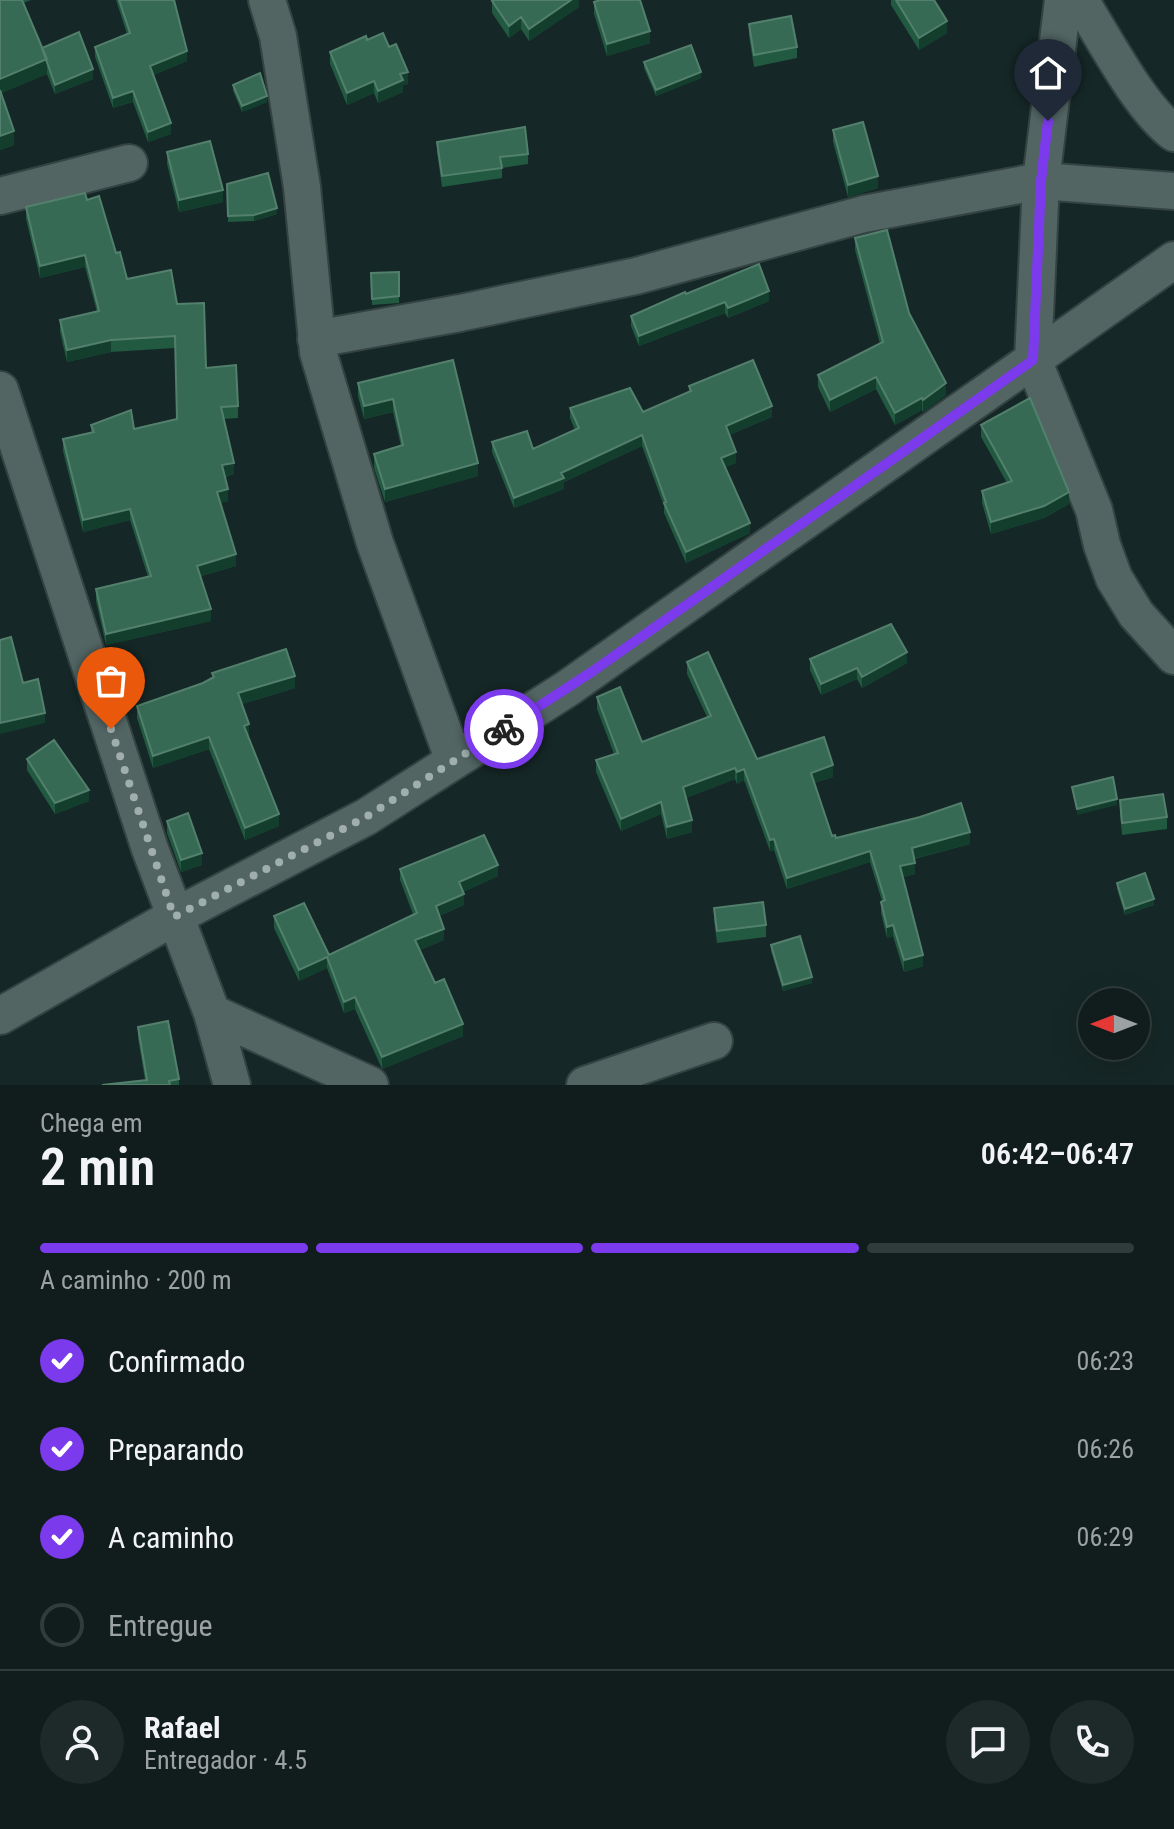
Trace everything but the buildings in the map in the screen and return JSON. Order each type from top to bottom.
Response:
[{"type":"street","points":[[267,0],[278,36],[302,187],[316,339],[375,543],[454,761]]},
{"type":"street","points":[[1063,0],[1041,181],[1033,360],[1094,510],[1114,578],[1136,614],[1174,656]]},
{"type":"street","points":[[1080,0],[1137,89],[1174,133]]},
{"type":"street","points":[[0,196],[129,163]]},
{"type":"street","points":[[316,339],[622,279],[864,214],[1041,181],[1174,191]]},
{"type":"street","points":[[0,1016],[174,917],[366,817],[454,761],[581,679],[1174,260]]},
{"type":"street","points":[[0,390],[174,917],[212,1013],[232,1085]]},
{"type":"street","points":[[212,1013],[370,1085]]},
{"type":"street","points":[[585,1085],[714,1041]]},
{"type":"way so far","points":[[111,729],[174,917],[366,817],[504,729]]},
{"type":"route","points":[[504,729],[593,671],[1033,360],[1041,181],[1048,121]]}]
